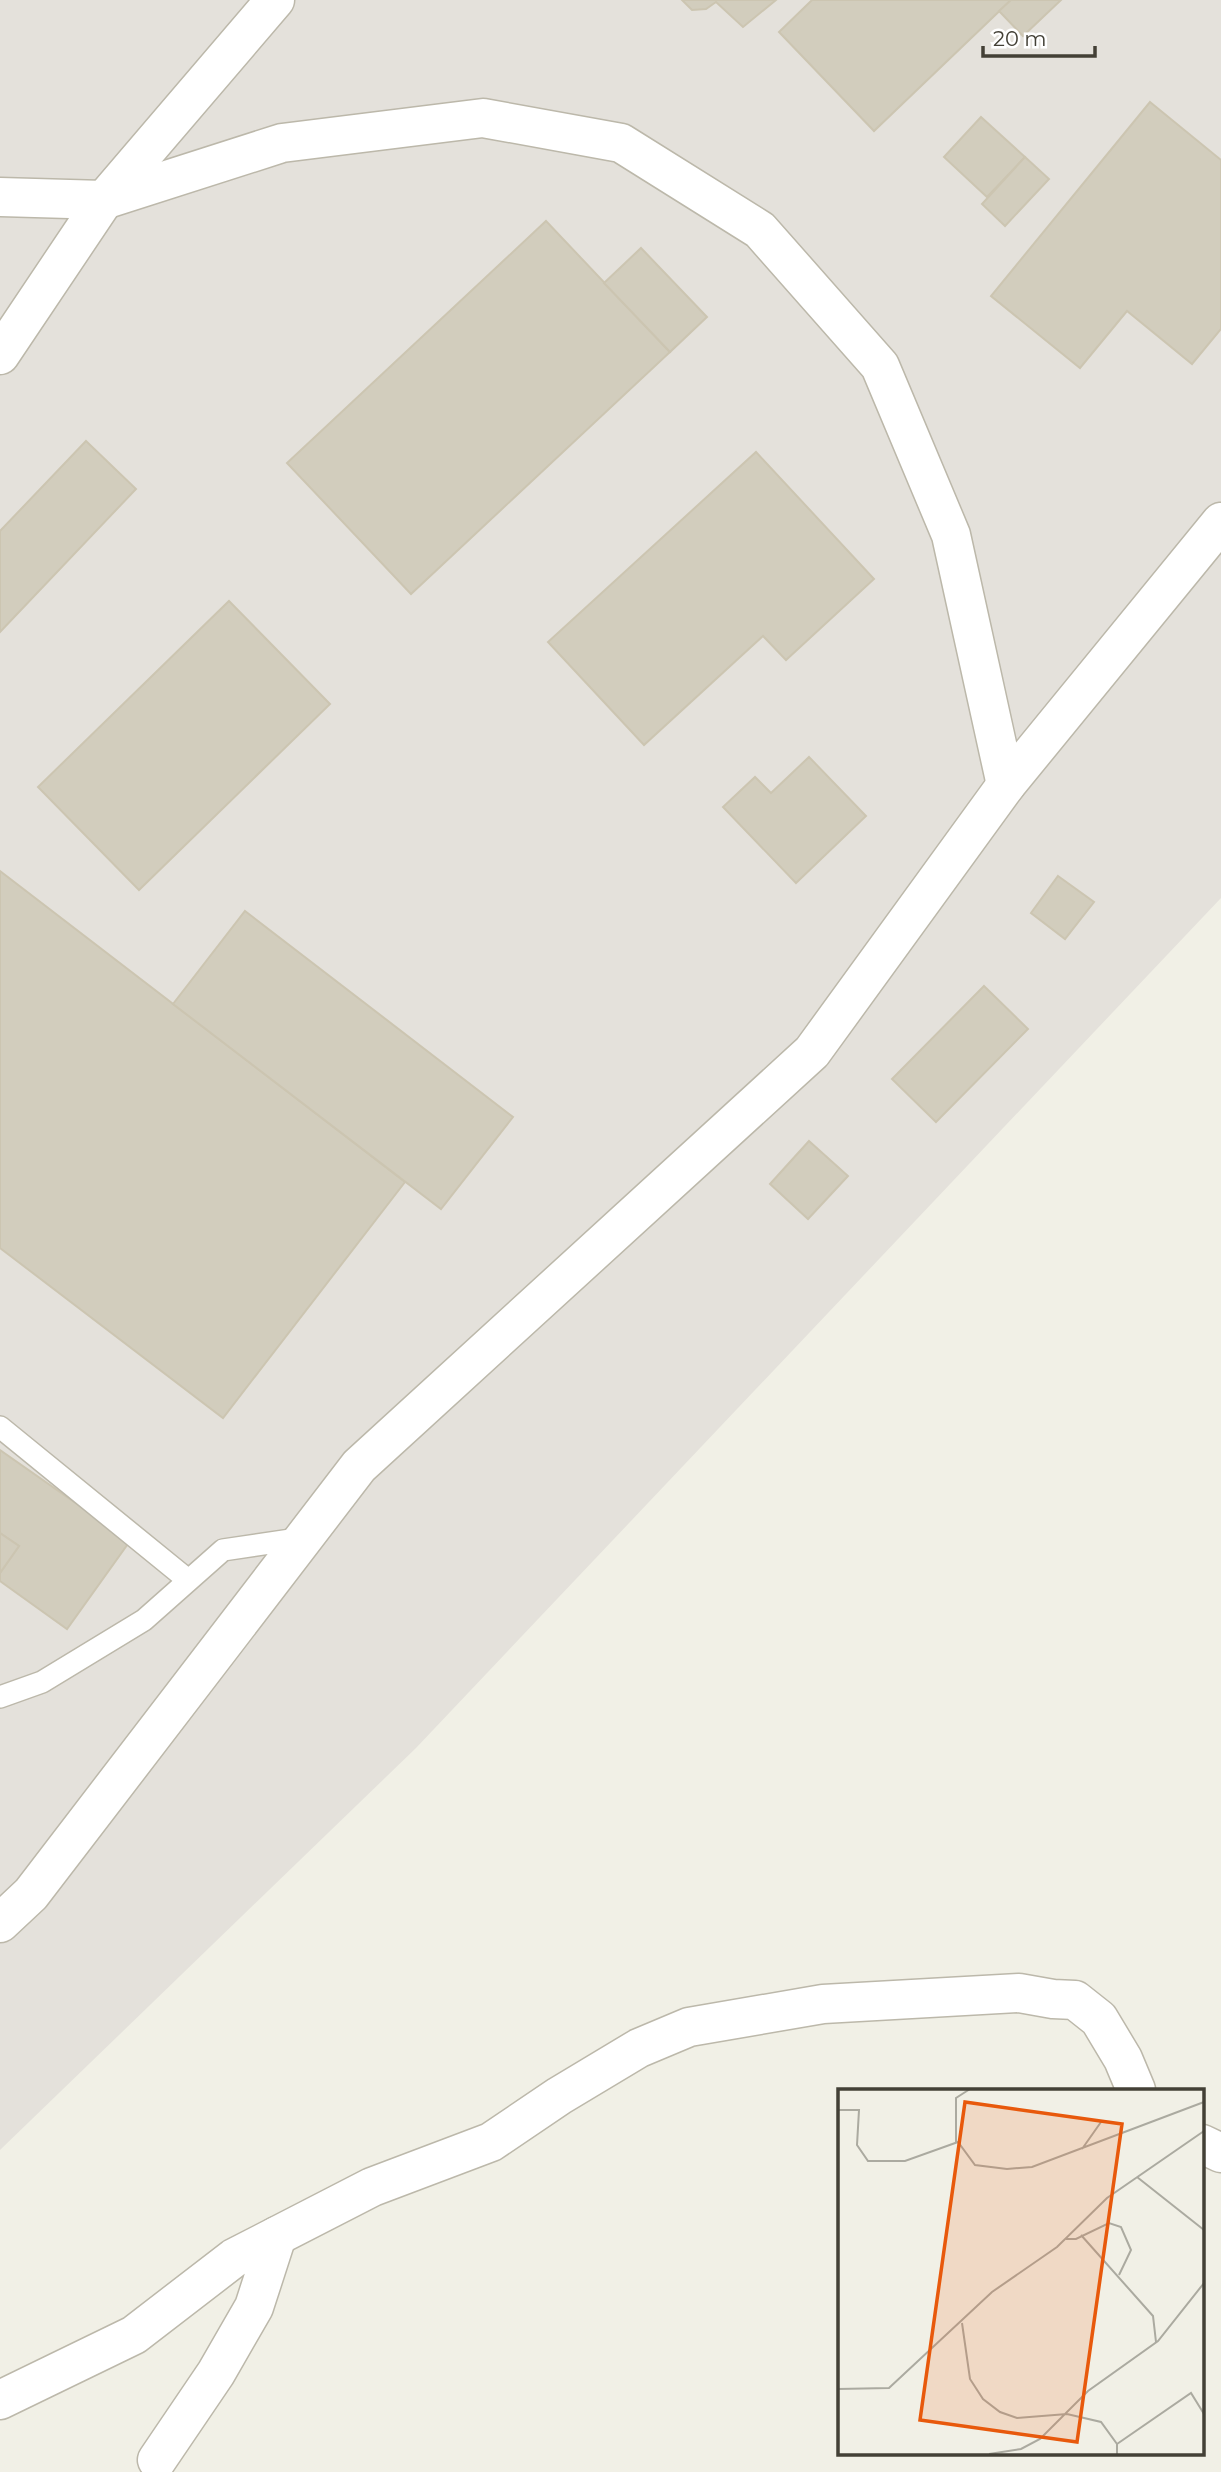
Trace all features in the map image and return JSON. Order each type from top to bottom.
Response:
[{"type":"street","points":[[0,355],[104,200],[275,0]]},
{"type":"street","points":[[0,197],[104,200],[282,143],[483,118],[621,143],[760,230],[880,366],[951,535],[1006,785]]},
{"type":"street","points":[[0,1923],[31,1895],[359,1466],[812,1052],[1006,785],[1221,522]]},
{"type":"street","points":[[0,2400],[134,2335],[234,2259],[372,2187],[491,2142],[559,2096],[639,2048],[689,2027],[823,2004],[1019,1993],[1075,2000],[1099,2019],[1123,2059],[1135,2089]]},
{"type":"street","points":[[1204,2145],[1221,2153]]},
{"type":"street","points":[[157,2460],[216,2373],[254,2307],[277,2236]]},
{"type":"lane","points":[[0,1427],[188,1580]]},
{"type":"lane","points":[[0,1697],[42,1682],[144,1620],[223,1550],[304,1538]]},
{"type":"shaded area","points":[[0,0],[1221,0],[1221,898],[416,1748],[0,2150]]},
{"type":"building","points":[[682,0],[776,0],[743,27],[716,2],[706,9],[692,10]]},
{"type":"building","points":[[812,0],[1011,0],[874,131],[779,32]]},
{"type":"building","points":[[1011,0],[1061,0],[1023,36],[999,11]]},
{"type":"building","points":[[1150,102],[1221,160],[1221,329],[1192,364],[1127,311],[1080,368],[991,296]]},
{"type":"building","points":[[981,117],[1025,157],[987,197],[944,157]]},
{"type":"building","points":[[1025,157],[1049,179],[1005,226],[982,204]]},
{"type":"building","points":[[546,221],[670,352],[411,594],[287,463]]},
{"type":"building","points":[[641,248],[707,317],[670,352],[604,283]]},
{"type":"building","points":[[86,441],[136,489],[0,632],[0,531]]},
{"type":"building","points":[[756,452],[874,579],[786,660],[763,636],[644,745],[548,642]]},
{"type":"building","points":[[229,601],[330,704],[139,890],[38,787]]},
{"type":"building","points":[[809,757],[866,816],[796,883],[723,807],[755,777],[771,793]]},
{"type":"building","points":[[0,871],[405,1182],[223,1418],[0,1248]]},
{"type":"building","points":[[1058,876],[1094,902],[1065,939],[1031,913]]},
{"type":"building","points":[[245,911],[513,1117],[441,1209],[173,1004]]},
{"type":"building","points":[[984,986],[1028,1029],[936,1122],[892,1079]]},
{"type":"building","points":[[809,1141],[848,1176],[808,1219],[770,1184]]},
{"type":"building","points":[[0,1450],[130,1541],[67,1629],[0,1581],[0,1573],[19,1546],[0,1533]]},
{"type":"building","points":[[0,1533],[19,1546],[0,1573]]}]
